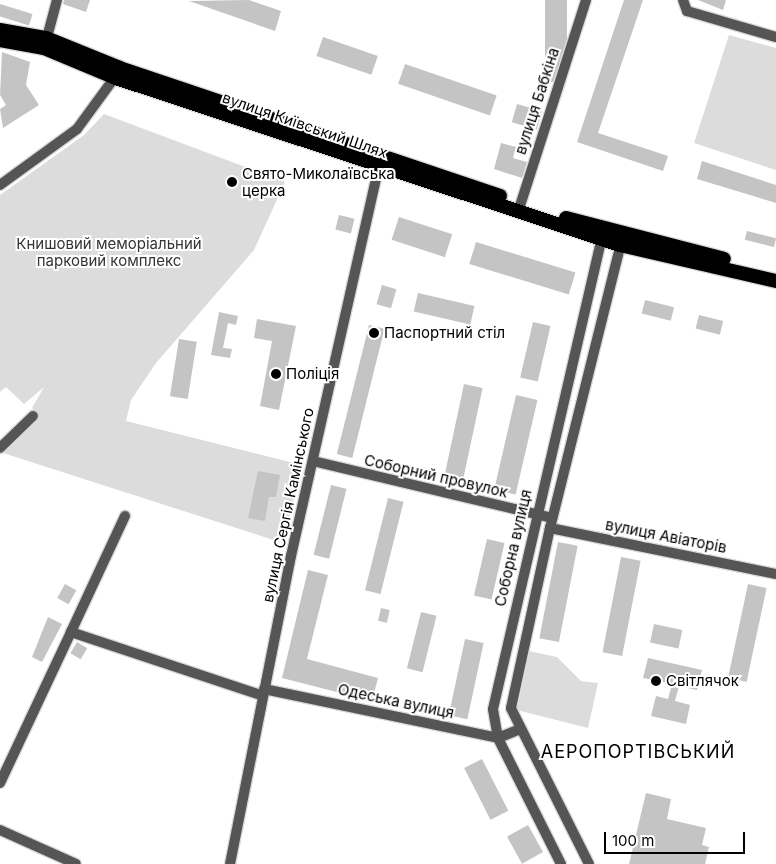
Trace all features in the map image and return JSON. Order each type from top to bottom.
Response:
[{"type":"highway","name":"вулиця Київський Шлях","points":[[0,30],[45,43],[118,73],[519,208],[622,240],[776,281]]},
{"type":"highway","name":"вулиця Київський Шлях","points":[[0,40],[45,43]]},
{"type":"highway","name":"вулиця Київський Шлях","points":[[622,240],[776,271]]},
{"type":"street","points":[[45,43],[57,0]]},
{"type":"street","name":"вулиця Бабкіна","points":[[519,208],[586,0]]},
{"type":"street","points":[[683,0],[687,11],[776,37]]},
{"type":"street","points":[[0,184],[77,129],[118,73]]},
{"type":"street","name":"вулиця Сергія Камінського","points":[[230,864],[313,461],[380,161]]},
{"type":"street","name":"Соборна вулиця","points":[[561,864],[498,738],[492,709],[602,234]]},
{"type":"street","name":"Соборна вулиця","points":[[589,864],[510,708],[551,523],[622,240]]},
{"type":"street","points":[[0,448],[33,416]]},
{"type":"street","name":"Соборний провулок","points":[[313,461],[536,514],[551,523]]},
{"type":"street","points":[[0,783],[4,764],[71,632],[125,516]]},
{"type":"street","name":"вулиця Авіаторів","points":[[551,523],[776,574]]},
{"type":"street","name":"Одеська вулиця","points":[[71,632],[264,693],[498,738]]},
{"type":"street","points":[[498,738],[520,729]]},
{"type":"street","points":[[0,830],[76,864]]},
{"type":"green space","points":[[729,35],[776,48],[776,170],[694,143]]},
{"type":"green space","name":"Книшовий меморіальний парковий комплекс","points":[[104,114],[285,182],[254,250],[156,363],[131,400],[126,421],[302,465],[283,543],[0,452],[39,414],[32,408],[44,387],[24,404],[6,387],[0,392],[0,195],[84,135]]},
{"type":"green space","points":[[529,651],[557,657],[581,681],[598,683],[588,728],[517,710]]},
{"type":"building","points":[[64,0],[90,0],[86,12],[63,4]]},
{"type":"building","points":[[249,0],[281,11],[275,31],[189,1]]},
{"type":"building","points":[[545,0],[567,0],[567,82],[545,82]]},
{"type":"building","points":[[624,0],[643,0],[598,133],[668,156],[663,171],[577,142]]},
{"type":"building","points":[[698,0],[726,0],[723,10]]},
{"type":"building","points":[[0,4],[33,14],[29,25],[0,17]]},
{"type":"building","points":[[323,37],[378,56],[371,75],[316,56]]},
{"type":"building","points":[[2,52],[30,62],[26,85],[39,105],[3,128],[0,109],[6,105],[0,95]]},
{"type":"building","points":[[405,64],[497,96],[490,115],[398,84]]},
{"type":"building","points":[[517,104],[542,111],[537,129],[512,122]]},
{"type":"building","points":[[501,143],[516,147],[513,158],[527,162],[522,178],[494,169]]},
{"type":"building","points":[[702,161],[776,185],[776,203],[697,179]]},
{"type":"building","points":[[339,215],[355,219],[351,233],[335,230]]},
{"type":"building","points":[[399,217],[452,234],[445,257],[392,240]]},
{"type":"building","points":[[747,231],[776,238],[774,247],[745,240]]},
{"type":"building","points":[[476,242],[575,272],[569,294],[469,264]]},
{"type":"building","points":[[382,285],[396,289],[391,308],[376,304]]},
{"type":"building","points":[[418,293],[475,306],[470,325],[414,312]]},
{"type":"building","points":[[645,300],[674,307],[671,321],[642,314]]},
{"type":"building","points":[[219,312],[238,316],[236,325],[228,323],[223,348],[232,349],[230,358],[211,355]]},
{"type":"building","points":[[699,315],[723,321],[720,335],[696,329]]},
{"type":"building","name":"Поліція","points":[[257,319],[296,326],[279,410],[260,406],[272,341],[254,338]]},
{"type":"building","points":[[533,322],[551,326],[538,382],[520,378]]},
{"type":"building","points":[[369,325],[385,329],[352,458],[337,454]]},
{"type":"building","points":[[179,339],[197,342],[188,399],[170,396]]},
{"type":"building","points":[[464,384],[483,388],[462,483],[444,479]]},
{"type":"building","points":[[516,395],[537,400],[516,494],[494,490]]},
{"type":"building","points":[[258,471],[280,475],[276,497],[269,497],[265,521],[248,518]]},
{"type":"building","points":[[331,485],[347,489],[329,559],[314,555]]},
{"type":"building","points":[[388,498],[404,502],[381,594],[365,590]]},
{"type":"building","points":[[487,539],[505,543],[491,600],[474,596]]},
{"type":"building","points":[[558,542],[578,546],[559,642],[539,638]]},
{"type":"building","points":[[621,557],[641,561],[622,656],[602,652]]},
{"type":"building","points":[[308,570],[328,575],[307,659],[378,678],[372,701],[282,678]]},
{"type":"building","points":[[65,584],[76,590],[69,604],[57,598]]},
{"type":"building","points":[[748,584],[767,588],[747,682],[728,678]]},
{"type":"building","points":[[381,608],[390,610],[387,623],[378,621]]},
{"type":"building","points":[[421,612],[437,616],[422,672],[407,668]]},
{"type":"building","points":[[48,617],[62,624],[42,662],[32,657]]},
{"type":"building","points":[[654,624],[682,630],[678,649],[650,643]]},
{"type":"building","points":[[465,639],[484,643],[467,719],[449,715]]},
{"type":"building","points":[[77,642],[87,648],[81,659],[70,653]]},
{"type":"building","points":[[648,658],[702,670],[697,690],[679,686],[675,701],[690,705],[686,724],[651,716],[656,696],[668,699],[672,684],[643,678]]},
{"type":"building","points":[[482,759],[508,811],[491,820],[464,768]]},
{"type":"building","points":[[646,793],[671,799],[667,819],[706,828],[702,845],[709,847],[705,864],[629,864]]},
{"type":"building","points":[[528,825],[543,852],[522,864],[507,837]]},
{"type":"place","name":"Свято-Миколаївська церка","points":[[232,182]]},
{"type":"place","name":"Паспортний стіл","points":[[374,333]]},
{"type":"place","name":"Поліція","points":[[276,374]]},
{"type":"place","name":"Світлячок","points":[[656,681]]},
{"type":"district","name":"АЕРОПОРТІВСЬКИЙ","points":[[638,752]]}]
